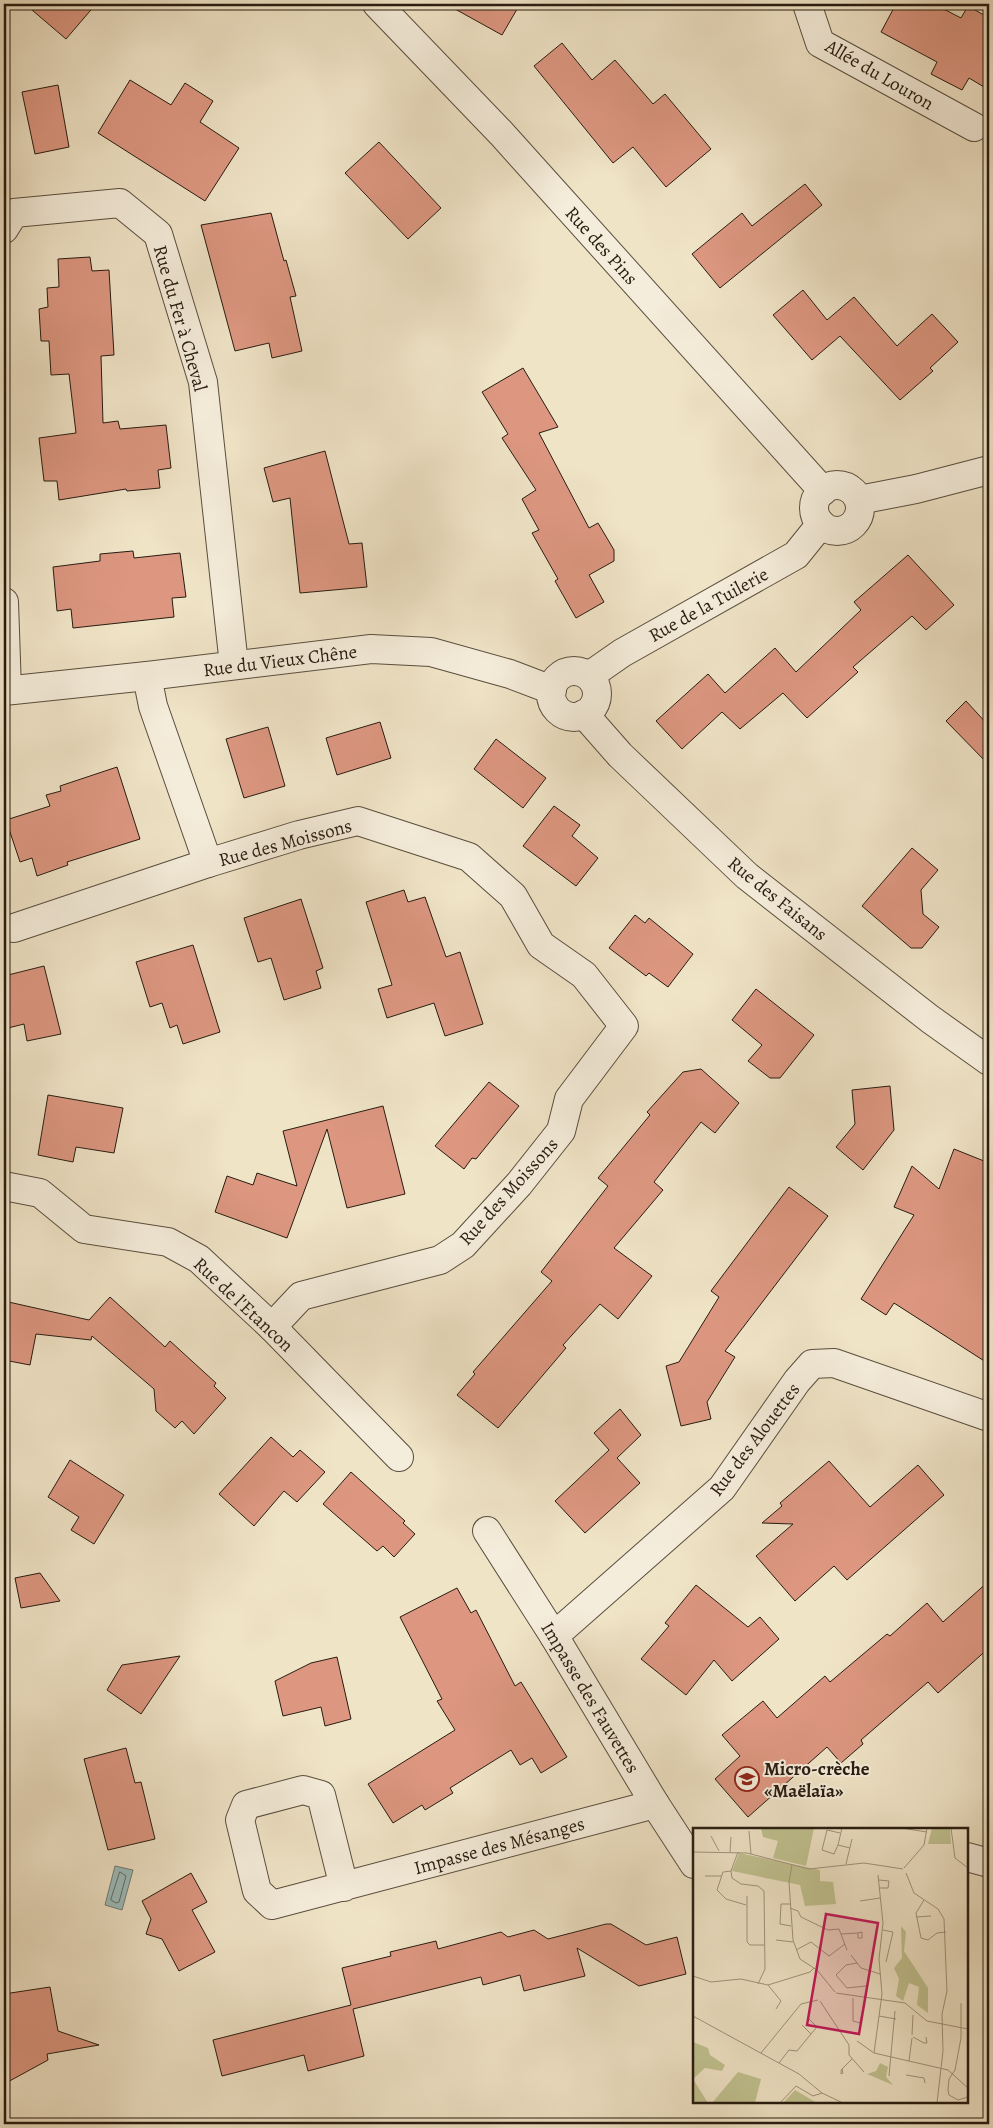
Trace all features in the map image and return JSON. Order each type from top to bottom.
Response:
[{"type":"street","name":"Rue des Pins","points":[[378,4],[501,133],[823,491]]},
{"type":"street","name":"Allée du Louron","points":[[807,4],[820,43],[974,127]]},
{"type":"street","name":"Rue du Fer à Cheval","points":[[4,229],[14,212],[120,203],[158,234],[203,382],[234,665]]},
{"type":"street","points":[[859,500],[916,490],[989,470]]},
{"type":"street","points":[[829,487],[850,489],[859,500],[859,515],[850,528],[835,531],[828,529],[816,518],[815,503],[823,491],[829,487]]},
{"type":"street","name":"Rue de la Tuilerie","points":[[589,676],[622,652],[796,555],[821,524]]},
{"type":"street","points":[[4,602],[5,690]]},
{"type":"street","name":"Rue du Vieux Chêne","points":[[5,690],[147,676],[371,649],[432,652],[510,674],[552,690]]},
{"type":"street","points":[[574,671],[589,676],[594,682],[597,697],[595,704],[584,714],[570,716],[558,710],[554,703],[552,690],[560,676],[574,671]]},
{"type":"street","points":[[147,676],[153,706],[208,863]]},
{"type":"street","name":"Rue des Faisans","points":[[584,714],[620,755],[747,876],[930,1019],[989,1061]]},
{"type":"street","name":"Rue des Moissons","points":[[14,928],[208,863],[300,835],[358,821],[469,857],[513,896],[541,945],[584,975],[624,1026],[568,1099],[561,1132],[518,1184],[463,1245],[440,1260],[301,1296],[272,1327]]},
{"type":"street","name":"Rue de l'Etancon","points":[[4,1186],[40,1194],[84,1229],[168,1242],[199,1259],[272,1327],[399,1457]]},
{"type":"street","name":"Rue des Alouettes","points":[[554,1636],[722,1488],[797,1381],[812,1364],[834,1362],[989,1417]]},
{"type":"street","name":"Impasse des Fauvettes","points":[[487,1531],[693,1862]]},
{"type":"street","name":"Impasse des Mésanges","points":[[344,1887],[321,1795],[303,1790],[246,1805],[240,1820],[257,1891],[272,1905],[344,1887],[655,1804]]},
{"type":"street","points":[[968,1857],[989,1863]]},
{"type":"water","points":[[115,1866],[133,1870],[122,1910],[105,1905]]},
{"type":"building","points":[[25,4],[96,4],[66,39]]},
{"type":"building","points":[[446,4],[520,4],[502,35]]},
{"type":"building","points":[[896,4],[934,4],[961,18],[968,6],[989,18],[989,90],[969,78],[962,90],[931,74],[937,62],[881,32]]},
{"type":"building","points":[[562,43],[592,80],[615,60],[653,104],[665,94],[711,149],[666,187],[633,147],[613,163],[534,66]]},
{"type":"building","points":[[130,80],[171,105],[185,83],[213,101],[200,122],[239,148],[205,201],[98,133]]},
{"type":"building","points":[[58,85],[69,147],[35,154],[22,92]]},
{"type":"building","points":[[379,142],[441,208],[408,239],[345,173]]},
{"type":"building","points":[[805,184],[822,205],[720,288],[692,254],[742,213],[752,226]]},
{"type":"building","points":[[271,213],[296,296],[290,297],[302,351],[272,358],[269,343],[235,351],[201,225]]},
{"type":"building","points":[[90,257],[92,271],[109,270],[114,355],[101,356],[103,423],[118,421],[120,429],[166,425],[171,468],[158,470],[160,488],[127,491],[126,489],[59,500],[57,481],[44,481],[39,438],[76,433],[69,374],[51,375],[49,341],[41,341],[39,309],[48,307],[47,288],[59,287],[58,259]]},
{"type":"building","points":[[803,290],[827,320],[854,297],[897,346],[932,314],[958,342],[930,368],[933,371],[900,400],[840,336],[812,360],[773,315]]},
{"type":"building","points":[[523,368],[558,427],[539,433],[589,528],[598,523],[614,550],[614,561],[589,575],[604,602],[576,618],[555,581],[558,579],[532,533],[539,530],[522,499],[536,490],[502,438],[508,434],[482,392]]},
{"type":"building","points":[[325,451],[349,544],[362,543],[367,587],[300,593],[290,498],[273,502],[264,468]]},
{"type":"building","points":[[133,551],[134,558],[180,553],[186,597],[172,598],[174,617],[73,628],[71,609],[57,611],[53,567],[100,561],[100,554]]},
{"type":"building","points":[[908,555],[954,605],[926,630],[912,616],[853,667],[858,672],[807,718],[783,693],[740,729],[722,712],[682,749],[656,721],[708,674],[725,693],[775,648],[796,672],[861,610],[854,602]]},
{"type":"building","points":[[966,701],[989,726],[989,765],[946,721]]},
{"type":"building","points":[[380,722],[391,758],[337,775],[326,738]]},
{"type":"building","points":[[268,727],[285,786],[244,798],[226,739]]},
{"type":"building","points":[[496,739],[546,778],[523,808],[474,769]]},
{"type":"building","points":[[117,767],[140,839],[67,862],[68,865],[37,876],[32,858],[20,862],[6,820],[50,806],[46,795],[61,791],[60,786]]},
{"type":"building","points":[[554,806],[580,825],[572,836],[598,858],[576,886],[523,846]]},
{"type":"building","points":[[912,848],[938,870],[921,890],[923,914],[939,927],[922,948],[911,948],[862,906]]},
{"type":"building","points":[[404,890],[408,902],[425,897],[446,957],[460,952],[483,1024],[445,1036],[434,1003],[387,1018],[378,989],[392,985],[366,902]]},
{"type":"building","points":[[301,899],[323,968],[316,971],[321,988],[284,1000],[271,958],[258,962],[244,918]]},
{"type":"building","points":[[635,915],[645,923],[649,918],[693,954],[668,987],[649,973],[646,976],[609,948]]},
{"type":"building","points":[[193,945],[220,1032],[183,1044],[177,1025],[170,1028],[162,1003],[150,1007],[136,962]]},
{"type":"building","points":[[44,966],[61,1034],[27,1041],[24,1024],[4,1029],[4,976]]},
{"type":"building","points":[[756,989],[814,1035],[780,1078],[770,1078],[748,1061],[762,1045],[732,1020]]},
{"type":"building","points":[[701,1069],[739,1103],[715,1133],[701,1122],[654,1182],[663,1190],[614,1248],[652,1276],[618,1319],[600,1304],[563,1345],[566,1348],[498,1428],[457,1395],[475,1374],[473,1372],[552,1281],[541,1272],[608,1186],[598,1178],[650,1115],[647,1112],[683,1072]]},
{"type":"building","points":[[489,1082],[519,1106],[476,1159],[472,1158],[464,1169],[435,1146]]},
{"type":"building","points":[[890,1086],[894,1130],[863,1170],[836,1147],[855,1124],[852,1090]]},
{"type":"building","points":[[48,1095],[123,1108],[114,1153],[76,1147],[73,1162],[38,1155]]},
{"type":"building","points":[[383,1106],[405,1194],[347,1208],[327,1129],[287,1238],[215,1212],[227,1176],[253,1185],[257,1173],[297,1186],[283,1131]]},
{"type":"building","points":[[954,1149],[989,1163],[989,1364],[894,1303],[886,1315],[861,1299],[914,1215],[894,1207],[912,1166],[939,1189]]},
{"type":"building","points":[[789,1187],[828,1216],[725,1351],[735,1357],[707,1402],[711,1419],[681,1426],[666,1366],[679,1362],[719,1297],[711,1291]]},
{"type":"building","points":[[110,1297],[165,1347],[170,1341],[216,1383],[214,1386],[226,1398],[194,1434],[182,1421],[175,1428],[156,1411],[154,1389],[92,1336],[91,1340],[36,1334],[30,1365],[4,1360],[4,1301],[89,1320]]},
{"type":"building","points":[[620,1409],[641,1435],[617,1458],[640,1483],[585,1533],[555,1501],[609,1450],[594,1433]]},
{"type":"building","points":[[271,1437],[293,1457],[300,1450],[325,1472],[297,1502],[284,1491],[254,1526],[219,1494]]},
{"type":"building","points":[[70,1460],[124,1495],[94,1544],[71,1530],[79,1517],[48,1497]]},
{"type":"building","points":[[829,1461],[870,1507],[918,1465],[944,1495],[847,1580],[834,1566],[795,1601],[756,1556],[793,1524],[762,1523],[782,1506],[780,1503]]},
{"type":"building","points":[[351,1472],[405,1521],[403,1523],[415,1534],[394,1557],[383,1546],[377,1551],[323,1504]]},
{"type":"building","points":[[40,1573],[60,1601],[21,1608],[15,1578]]},
{"type":"building","points":[[989,1581],[989,1648],[938,1693],[928,1682],[861,1740],[863,1744],[841,1763],[827,1747],[748,1817],[715,1779],[740,1756],[722,1735],[763,1701],[777,1718],[825,1676],[830,1682],[887,1634],[890,1636],[927,1603],[943,1622]]},
{"type":"building","points":[[696,1585],[748,1627],[760,1617],[779,1639],[732,1681],[714,1660],[686,1695],[641,1659],[669,1626],[665,1623]]},
{"type":"building","points":[[457,1588],[471,1613],[476,1610],[515,1686],[521,1682],[567,1757],[541,1773],[532,1758],[520,1765],[511,1750],[450,1788],[453,1793],[425,1810],[422,1805],[393,1823],[368,1784],[455,1730],[437,1701],[442,1699],[400,1617]]},
{"type":"building","points":[[180,1656],[141,1714],[107,1690],[122,1665]]},
{"type":"building","points":[[337,1657],[351,1719],[325,1726],[321,1707],[283,1716],[275,1681],[311,1663]]},
{"type":"building","points":[[126,1748],[135,1783],[141,1782],[155,1839],[108,1850],[84,1759]]},
{"type":"building","points":[[191,1873],[207,1902],[192,1910],[215,1952],[179,1971],[162,1939],[146,1934],[151,1919],[142,1901]]},
{"type":"building","points":[[611,1924],[646,1945],[677,1937],[686,1974],[639,1986],[577,1948],[585,1976],[524,1991],[520,1975],[483,1985],[481,1977],[353,2009],[364,2056],[308,2071],[304,2055],[222,2076],[213,2040],[351,2005],[342,1968],[391,1956],[390,1952],[436,1941],[438,1949],[501,1932],[508,1937],[534,1930],[548,1939]]},
{"type":"building","points":[[50,1987],[58,2031],[99,2045],[47,2054],[48,2060],[4,2084],[4,1994]]},
{"type":"place","name":"Micro-crèche «Maëlaïa»","points":[[747,1779]]}]
